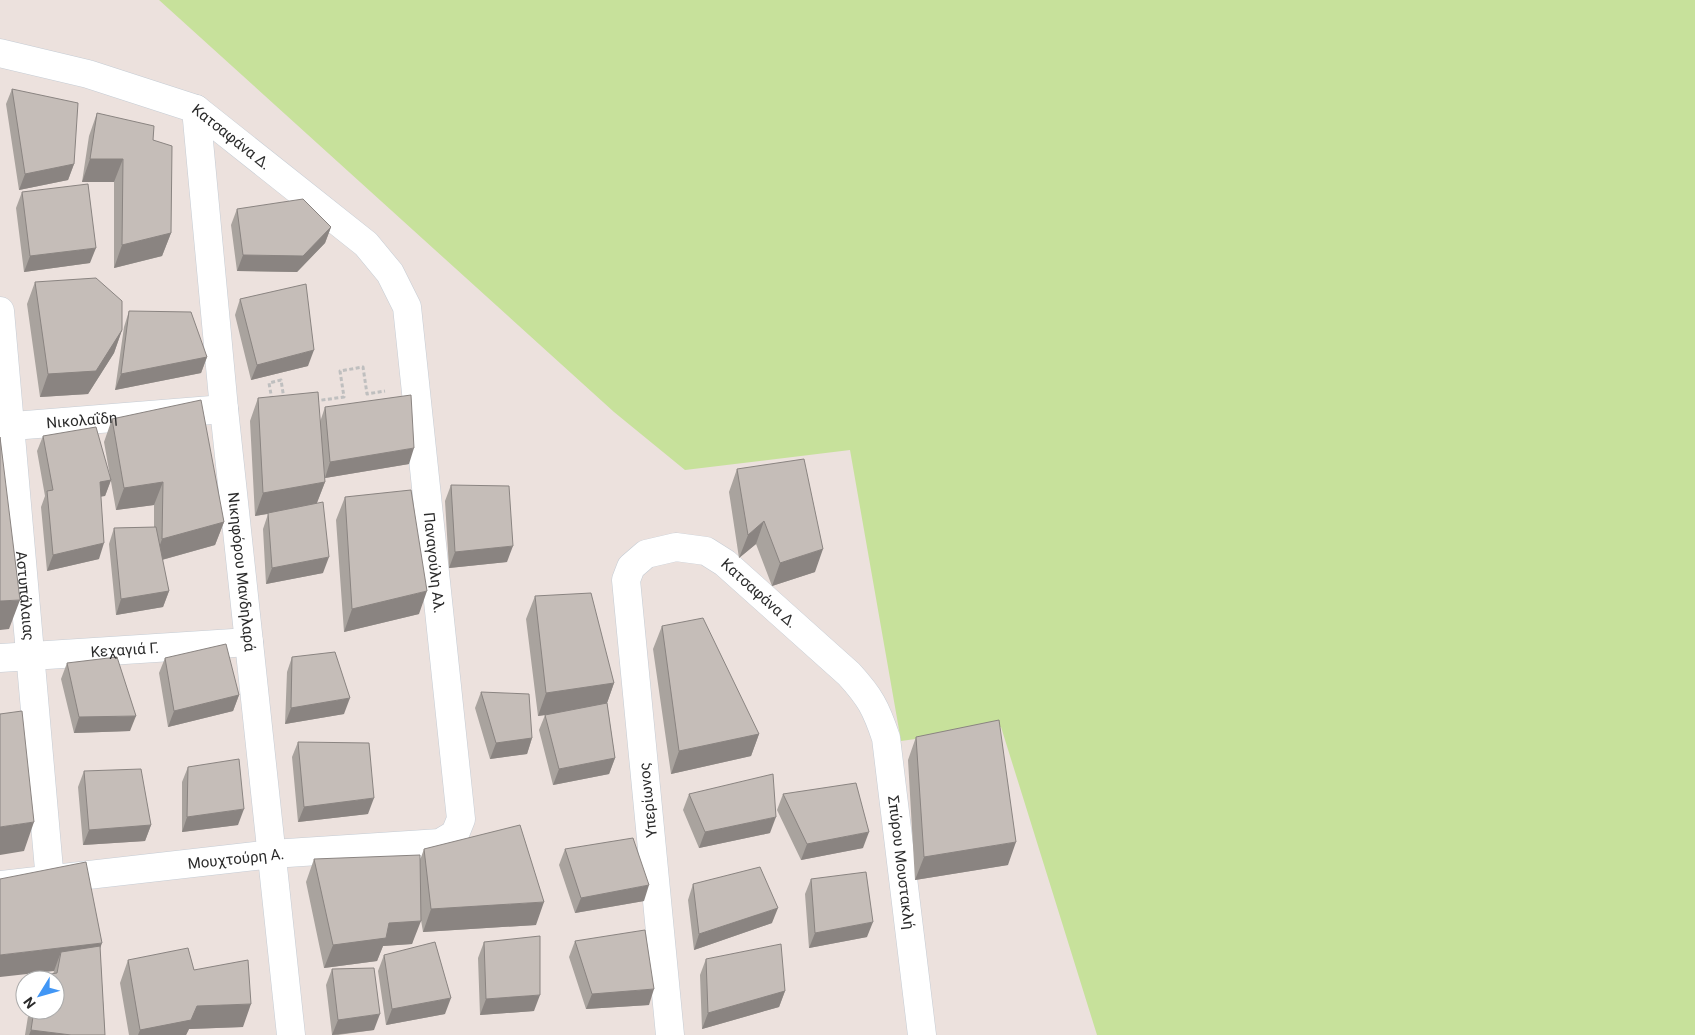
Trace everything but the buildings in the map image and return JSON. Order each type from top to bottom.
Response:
[{"type":"street","name":"Κατσαφάνα Δ.","points":[[0,53],[88,74],[196,109],[366,244],[390,273],[407,307]]},
{"type":"street","name":"Νικηφόρου Μανδηλαρά","points":[[196,109],[224,408],[291,1035]]},
{"type":"street","name":"Παναγούλη Αλ.","points":[[407,307],[461,819]]},
{"type":"street","name":"Αστυπάλαιας","points":[[0,311],[5,426],[50,881]]},
{"type":"street","name":"Νικολαΐδη","points":[[5,426],[224,408]]},
{"type":"street","name":"Κατσαφάνα Δ.","points":[[632,566],[646,554],[676,547],[706,551],[725,563],[849,674],[867,694]]},
{"type":"street","name":"Υπερίωνος","points":[[632,566],[626,580],[628,608],[670,1035]]},
{"type":"street","name":"Κεχαγιά Γ.","points":[[0,658],[249,642]]},
{"type":"street","name":"Σπύρου Μουστακλή","points":[[867,694],[878,714],[886,738],[922,1035]]},
{"type":"street","name":"Μουχτούρη Α.","points":[[0,885],[50,881],[272,854],[440,843],[455,834],[461,819]]},
{"type":"path","points":[[314,401],[344,397],[340,371],[363,367],[367,394],[415,387]]},
{"type":"path","points":[[273,407],[269,382],[281,380],[285,406]]},
{"type":"green space","points":[[159,0],[1695,0],[1695,1035],[1097,1035],[1001,727],[901,741],[850,450],[685,470],[614,412]]}]
